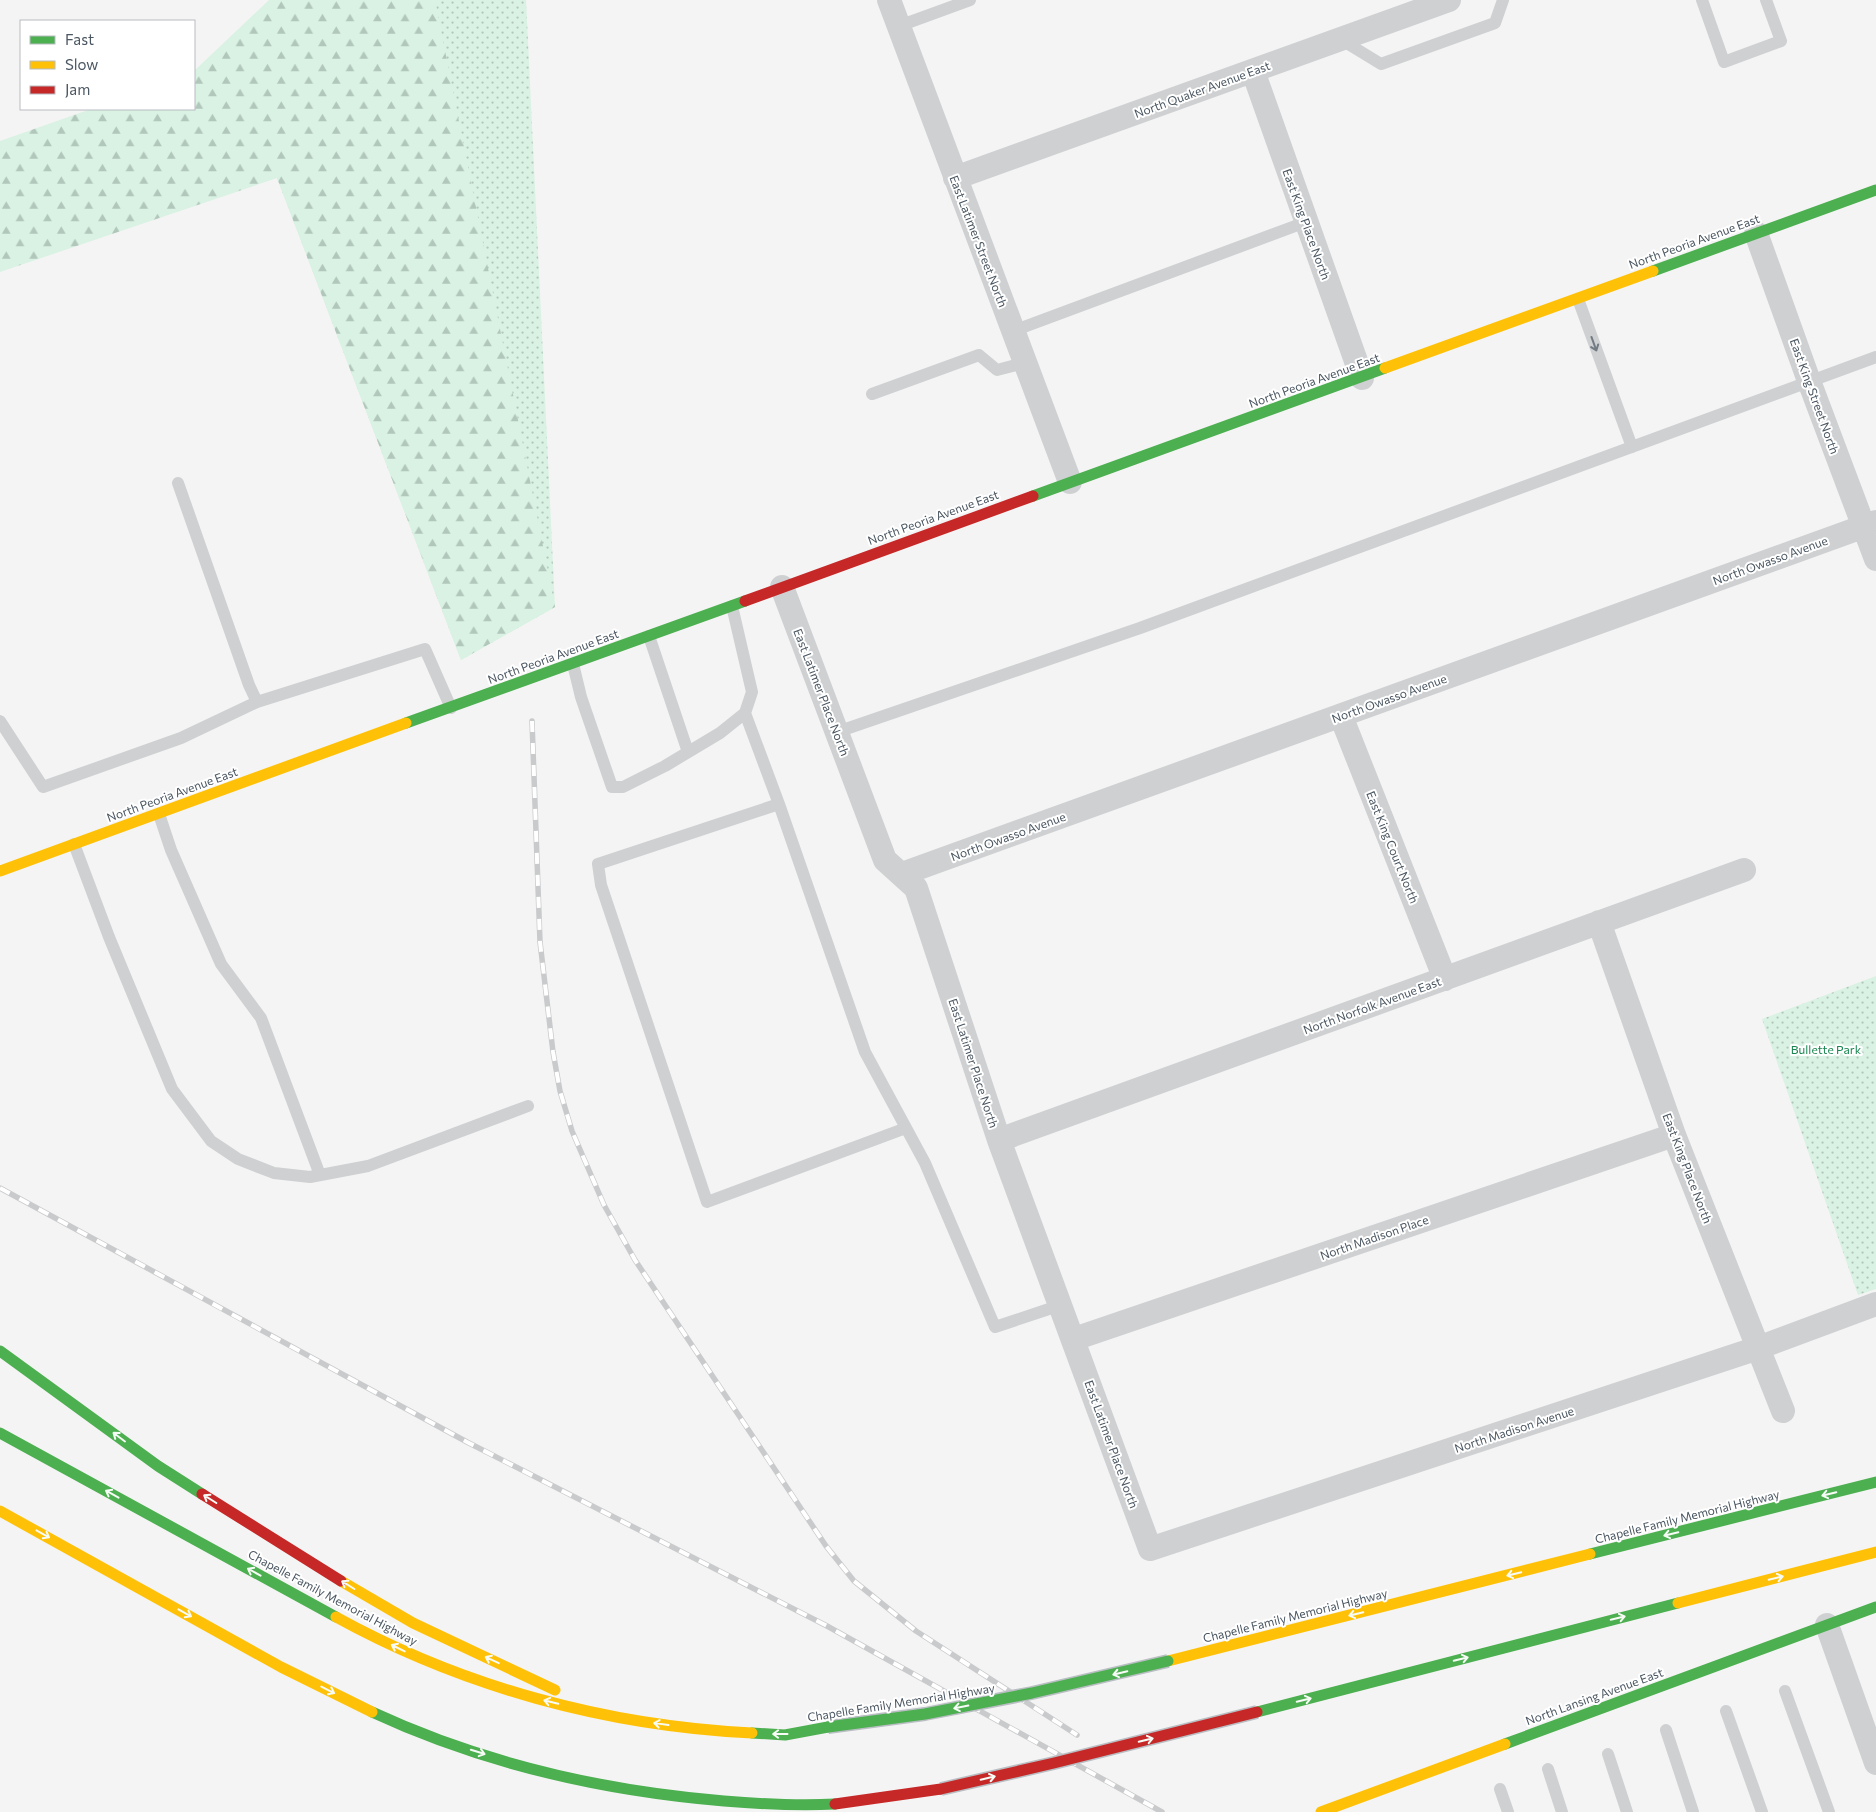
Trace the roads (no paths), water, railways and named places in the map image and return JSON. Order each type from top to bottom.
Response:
[{"type":"main road","name":"North Peoria Avenue East","points":[[0,871],[1876,190]]},
{"type":"main road","points":[[0,1351],[158,1466],[353,1589],[413,1622],[615,1718]]},
{"type":"main road","name":"Chapelle Family Memorial Highway","points":[[0,1433],[346,1623],[413,1655],[476,1680],[540,1700],[615,1718],[707,1730],[784,1735],[974,1705],[1168,1662],[1876,1482]]},
{"type":"main road","points":[[0,1511],[262,1657],[401,1725],[476,1752],[616,1788],[693,1799],[766,1804],[834,1804],[941,1789],[1257,1712],[1876,1552]]},
{"type":"main road","name":"North Lansing Avenue East","points":[[1321,1812],[1876,1607]]},
{"type":"street","name":"East Latimer Street North","points":[[889,0],[1070,482]]},
{"type":"street","name":"North Quaker Avenue East","points":[[955,178],[1449,0]]},
{"type":"street","name":"East King Place North","points":[[1253,71],[1362,378]]},
{"type":"street","name":"East King Street North","points":[[1756,232],[1809,381],[1870,524],[1876,560]]},
{"type":"street","name":"North Owasso Avenue","points":[[902,874],[1870,524]]},
{"type":"street","name":"East Latimer Place North","points":[[782,587],[885,860],[916,888],[999,1140],[1150,1549]]},
{"type":"street","name":"East King Court North","points":[[1341,716],[1445,979]]},
{"type":"street","name":"North Norfolk Avenue East","points":[[999,1140],[1744,870]]},
{"type":"street","name":"East King Place North","points":[[1598,922],[1674,1135],[1783,1411]]},
{"type":"street","name":"North Madison Place","points":[[1074,1339],[1674,1135]]},
{"type":"street","name":"North Madison Avenue","points":[[1150,1549],[1758,1348],[1876,1304]]},
{"type":"street","points":[[1827,1624],[1876,1762]]},
{"type":"lane","points":[[899,26],[970,0]]},
{"type":"lane","points":[[1340,39],[1381,64],[1495,23],[1503,0]]},
{"type":"lane","points":[[1702,0],[1724,62],[1781,41],[1766,0]]},
{"type":"lane","points":[[1013,331],[1306,222]]},
{"type":"lane","points":[[1578,299],[1632,447]]},
{"type":"lane","points":[[872,394],[979,355],[997,370],[1024,363]]},
{"type":"lane","points":[[838,732],[1140,628],[1876,357]]},
{"type":"lane","points":[[178,483],[249,685],[257,702]]},
{"type":"lane","points":[[573,664],[581,697],[612,787],[623,787],[665,766],[720,733],[745,713],[752,692],[732,606]]},
{"type":"lane","points":[[649,636],[688,752]]},
{"type":"lane","points":[[0,721],[43,788],[181,738],[257,702],[425,649],[451,708]]},
{"type":"lane","points":[[745,713],[866,1052],[925,1163],[996,1327],[1061,1305]]},
{"type":"lane","points":[[779,804],[598,864],[601,885],[707,1202],[906,1128]]},
{"type":"lane","points":[[159,814],[171,850],[221,964],[260,1018],[320,1175]]},
{"type":"lane","points":[[74,844],[109,938],[172,1089],[211,1141],[238,1159],[274,1173],[310,1177],[368,1166],[528,1106]]},
{"type":"lane","points":[[1785,1690],[1828,1812]]},
{"type":"lane","points":[[1726,1711],[1762,1812]]},
{"type":"lane","points":[[1666,1730],[1694,1812]]},
{"type":"lane","points":[[1608,1754],[1627,1812]]},
{"type":"lane","points":[[1548,1769],[1562,1812]]},
{"type":"lane","points":[[1500,1789],[1508,1812]]},
{"type":"railway","points":[[532,721],[540,942],[553,1052],[560,1091],[572,1131],[604,1205],[635,1260],[826,1546],[854,1581],[916,1631],[1077,1735]]},
{"type":"railway","points":[[0,1188],[467,1442],[827,1626],[1162,1812]]},
{"type":"park label","name":"Bullette Park","points":[[1826,1049]]}]
